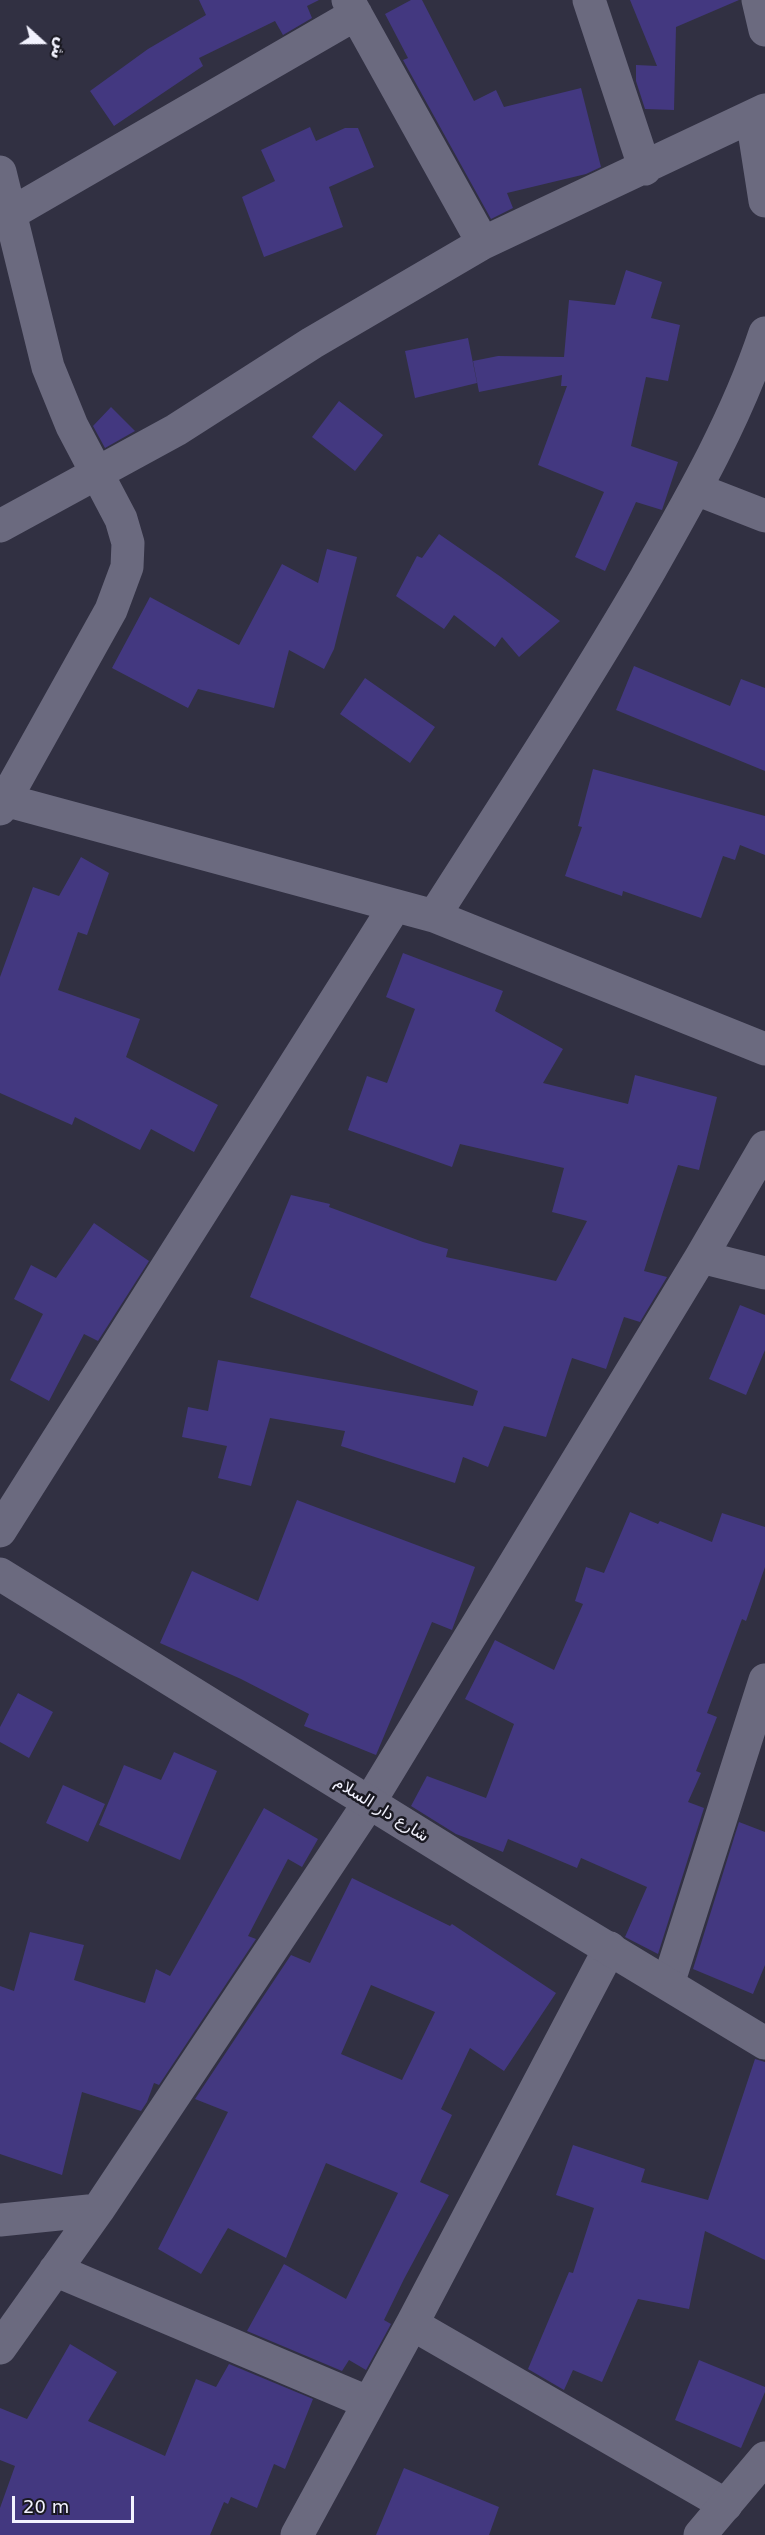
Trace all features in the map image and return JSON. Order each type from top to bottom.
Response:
[{"type":"street","points":[[589,0],[645,168]]},
{"type":"street","points":[[758,0],[765,30]]},
{"type":"street","points":[[10,214],[352,7],[483,243]]},
{"type":"street","points":[[0,526],[176,430],[302,350],[483,243],[758,114],[765,201]]},
{"type":"street","points":[[0,172],[52,376],[72,426],[121,519],[128,543],[127,567],[111,610],[3,805],[434,916],[765,1049]]},
{"type":"street","points":[[434,916],[595,664],[696,489],[737,407],[765,333]]},
{"type":"street","points":[[696,489],[765,516]]},
{"type":"street","points":[[0,1531],[395,906]]},
{"type":"street","points":[[0,2348],[98,2210],[369,1803],[701,1257],[765,1147]]},
{"type":"street","points":[[701,1257],[765,1273]]},
{"type":"street","name":"شارع دار السلام","points":[[0,1574],[369,1803],[765,2043]]},
{"type":"street","points":[[668,1984],[765,1680]]},
{"type":"street","points":[[297,2535],[367,2402],[412,2324],[610,1948]]},
{"type":"street","points":[[0,2220],[98,2210]]},
{"type":"street","points":[[55,2270],[367,2402]]},
{"type":"street","points":[[412,2324],[726,2505]]},
{"type":"street","points":[[700,2535],[765,2458]]},
{"type":"building","points":[[199,0],[319,0],[307,6],[312,18],[283,35],[275,21],[199,58],[203,66],[114,126],[90,91],[148,49],[206,15]]},
{"type":"building","points":[[411,0],[422,0],[474,101],[496,90],[504,107],[581,88],[601,167],[586,174],[507,193],[513,208],[491,219],[403,60],[408,58],[385,14]]},
{"type":"building","points":[[630,0],[739,0],[676,27],[674,110],[645,109],[636,81],[636,65],[657,66]]},
{"type":"building","points":[[310,127],[316,141],[345,128],[358,128],[374,167],[329,187],[343,227],[264,257],[242,197],[275,181],[261,150]]},
{"type":"building","points":[[626,270],[662,282],[651,318],[680,325],[668,381],[646,377],[631,446],[678,462],[662,510],[636,502],[605,571],[575,557],[604,492],[538,465],[567,386],[561,386],[562,375],[479,392],[473,361],[498,356],[564,357],[569,300],[615,305]]},
{"type":"building","points":[[468,338],[477,383],[415,398],[405,351]]},
{"type":"building","points":[[339,401],[383,435],[355,471],[312,437]]},
{"type":"building","points":[[111,407],[135,431],[105,448],[93,426]]},
{"type":"building","points":[[439,534],[560,621],[519,657],[502,637],[495,647],[454,615],[444,629],[396,596],[417,556],[422,558]]},
{"type":"building","points":[[327,549],[357,557],[334,649],[324,669],[289,650],[274,708],[198,689],[188,708],[112,668],[150,597],[239,645],[282,564],[318,583]]},
{"type":"building","points":[[634,666],[730,706],[741,679],[765,688],[765,771],[616,710]]},
{"type":"building","points":[[365,678],[435,727],[410,763],[340,714]]},
{"type":"building","points":[[593,769],[765,816],[765,855],[740,845],[735,860],[723,856],[701,918],[623,891],[622,896],[565,876],[582,827],[578,826]]},
{"type":"building","points":[[81,857],[109,873],[87,935],[78,932],[58,990],[140,1019],[126,1057],[218,1105],[194,1152],[151,1129],[140,1150],[75,1117],[72,1125],[0,1093],[0,977],[33,887],[59,896]]},
{"type":"building","points":[[403,953],[503,991],[495,1011],[563,1049],[543,1083],[628,1104],[635,1075],[717,1097],[699,1170],[678,1165],[644,1271],[667,1277],[640,1322],[624,1317],[606,1369],[572,1358],[546,1437],[504,1426],[488,1467],[463,1457],[455,1483],[341,1446],[345,1431],[270,1418],[251,1486],[218,1478],[227,1446],[182,1437],[188,1407],[208,1411],[218,1360],[473,1406],[478,1391],[250,1297],[291,1195],[330,1204],[329,1207],[448,1249],[446,1257],[556,1281],[587,1221],[552,1212],[564,1168],[460,1144],[452,1167],[348,1130],[367,1076],[387,1083],[415,1009],[386,997]]},
{"type":"building","points":[[94,1223],[149,1261],[98,1341],[84,1334],[49,1401],[10,1380],[43,1314],[14,1299],[31,1265],[56,1278]]},
{"type":"building","points":[[740,1305],[765,1315],[765,1350],[746,1395],[709,1379]]},
{"type":"building","points":[[297,1500],[475,1567],[452,1630],[432,1622],[376,1755],[304,1726],[309,1714],[241,1679],[160,1643],[192,1571],[258,1601]]},
{"type":"building","points":[[630,1512],[658,1524],[660,1521],[712,1542],[722,1513],[765,1527],[765,1567],[746,1621],[742,1619],[707,1713],[717,1717],[696,1771],[701,1773],[688,1802],[704,1808],[658,1954],[625,1937],[647,1887],[581,1858],[577,1868],[508,1839],[503,1852],[456,1834],[411,1806],[427,1776],[486,1798],[514,1724],[465,1699],[495,1640],[554,1670],[583,1604],[575,1601],[586,1567],[604,1573]]},
{"type":"building","points":[[18,1693],[53,1712],[29,1758],[0,1742],[0,1727]]},
{"type":"building","points":[[174,1752],[217,1771],[180,1860],[99,1825],[124,1765],[161,1780]]},
{"type":"building","points":[[63,1785],[105,1804],[88,1842],[46,1823]]},
{"type":"building","points":[[264,1808],[318,1839],[302,1867],[288,1859],[248,1936],[256,1939],[159,2085],[154,2083],[141,2111],[82,2092],[62,2175],[0,2154],[0,1986],[14,1991],[30,1932],[84,1945],[74,1980],[145,2003],[156,1969],[170,1976]]},
{"type":"building","points":[[739,1822],[765,1832],[765,1965],[753,1994],[693,1969]]},
{"type":"building","points":[[352,1878],[450,1926],[452,1924],[556,1993],[504,2071],[470,2048],[441,2109],[452,2115],[420,2182],[449,2195],[384,2320],[391,2324],[366,2370],[349,2360],[342,2371],[247,2331],[284,2264],[346,2299],[398,2193],[326,2163],[286,2258],[228,2228],[201,2274],[158,2249],[228,2112],[195,2099],[291,1955],[310,1963]],"holes":[[[371,1985],[435,2012],[402,2080],[341,2054]]]},
{"type":"building","points":[[755,2059],[765,2062],[765,2260],[705,2231],[689,2309],[638,2299],[602,2382],[573,2370],[564,2390],[528,2369],[569,2272],[573,2273],[594,2208],[556,2195],[573,2145],[645,2169],[641,2182],[708,2200]]},
{"type":"building","points":[[70,2344],[117,2372],[88,2421],[165,2456],[196,2379],[216,2387],[229,2364],[313,2399],[285,2469],[274,2464],[257,2508],[231,2497],[228,2504],[224,2502],[210,2535],[0,2535],[0,2508],[15,2466],[0,2460],[0,2408],[27,2419]]},
{"type":"building","points":[[699,2360],[765,2387],[765,2392],[741,2448],[675,2420]]},
{"type":"building","points":[[404,2468],[499,2507],[489,2535],[376,2535]]}]
